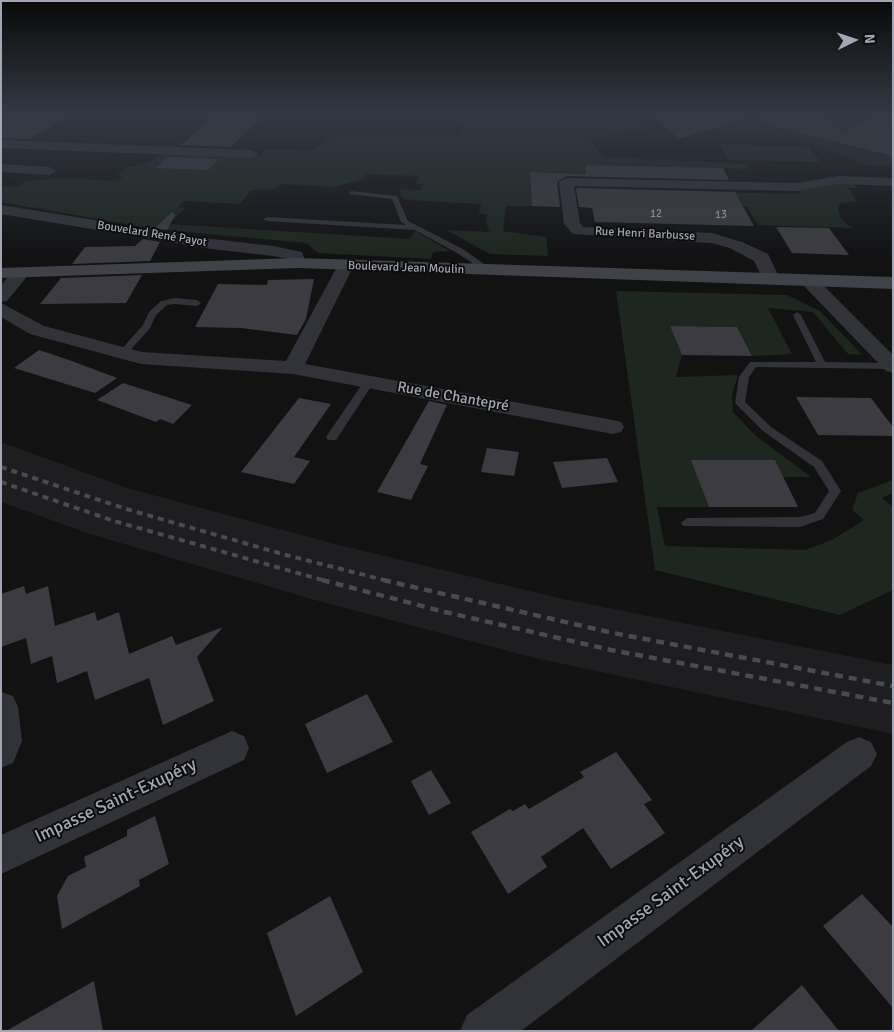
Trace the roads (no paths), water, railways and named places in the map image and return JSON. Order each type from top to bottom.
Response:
[{"type":"street","points":[[1,168],[49,171]]},
{"type":"street","name":"Rue Henri Barbusse","points":[[771,279],[762,258],[736,245],[712,238],[579,231],[572,224],[566,182],[797,186],[838,180],[893,182]]},
{"type":"street","name":"Bouvelard René Payot","points":[[1,208],[212,244],[273,251],[296,256],[298,263]]},
{"type":"street","name":"Boulevard Jean Moulin","points":[[1,274],[298,263],[490,271],[771,279],[810,282],[893,283]]},
{"type":"street","points":[[293,368],[346,265]]},
{"type":"street","points":[[1,297],[21,273]]},
{"type":"street","points":[[810,282],[838,313],[892,366]]},
{"type":"street","name":"Rue de Chantepré","points":[[1,310],[37,330],[141,358],[293,368],[613,427]]},
{"type":"street","points":[[1,707],[5,741],[1,751]]},
{"type":"street","name":"Impasse Saint-Exupéry","points":[[1,855],[232,748]]},
{"type":"street","name":"Impasse Saint-Exupéry","points":[[483,1031],[859,754]]},
{"type":"lane","points":[[351,193],[395,197],[405,222],[419,228],[490,271]]},
{"type":"lane","points":[[268,219],[419,228]]},
{"type":"lane","points":[[123,353],[147,326],[152,314],[164,303],[175,301],[197,303]]},
{"type":"lane","points":[[797,315],[822,365]]},
{"type":"lane","points":[[687,523],[800,522],[819,516],[836,491],[818,464],[767,429],[740,403],[744,377],[754,364],[892,366]]},
{"type":"lane","points":[[332,437],[369,382]]},
{"type":"railway","points":[[1,467],[126,509],[286,555],[388,581]]},
{"type":"railway","points":[[1,482],[114,521],[326,581]]},
{"type":"railway","points":[[322,580],[445,612],[611,650],[893,703]]},
{"type":"railway","points":[[383,580],[613,633],[893,686]]}]
